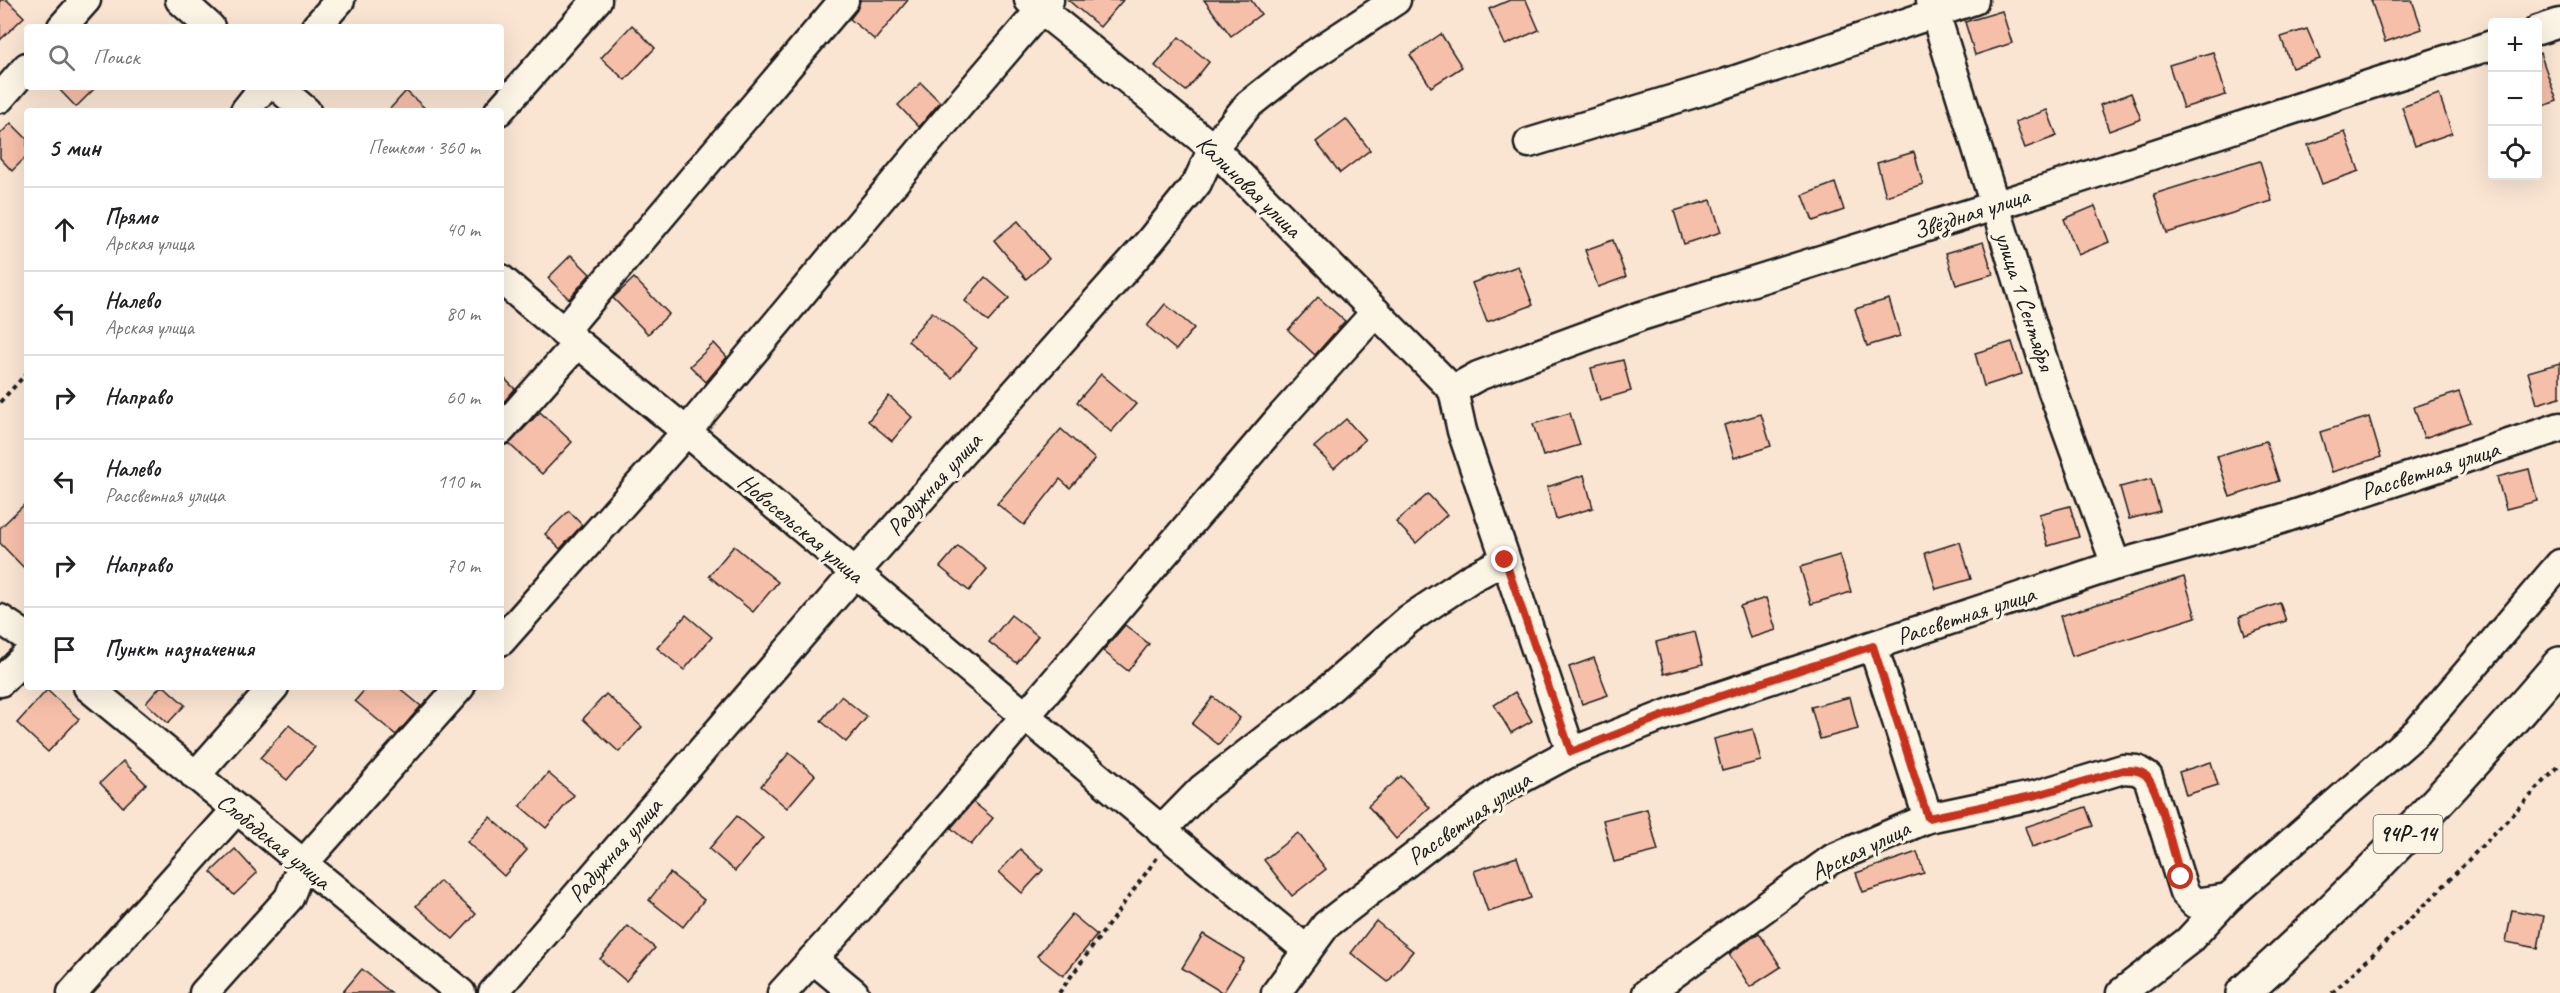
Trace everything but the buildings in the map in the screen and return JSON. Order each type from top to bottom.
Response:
[{"type":"main road","name":"94Р-14","points":[[2243,993],[2414,828],[2500,735],[2560,664]]},
{"type":"street","points":[[65,24],[86,0]]},
{"type":"street","points":[[180,0],[207,24]]},
{"type":"street","points":[[319,24],[340,0]]},
{"type":"street","points":[[502,108],[597,0]]},
{"type":"street","points":[[504,426],[570,338],[844,0]]},
{"type":"street","name":"Радужная улица","points":[[492,993],[854,574],[1150,241],[1197,183],[1213,148],[1248,105],[1305,60],[1395,0]]},
{"type":"street","points":[[1529,143],[1724,84],[1933,6],[1974,0]]},
{"type":"street","points":[[504,638],[687,431],[1040,3]]},
{"type":"street","name":"Калиновая улица","points":[[1040,3],[1213,148],[1453,390]]},
{"type":"street","name":"улица 1 Сентября","points":[[1933,6],[2052,388],[2116,565]]},
{"type":"street","points":[[2542,29],[2560,23]]},
{"type":"street","name":"Звёздная улица","points":[[1453,390],[1478,376],[1641,316],[1994,206],[2488,47]]},
{"type":"street","points":[[0,98],[24,70]]},
{"type":"street","points":[[247,108],[262,90]]},
{"type":"street","points":[[282,90],[302,108]]},
{"type":"street","name":"Новосельская улица","points":[[504,282],[570,338],[687,431],[1099,780],[1307,950]]},
{"type":"street","points":[[782,993],[1024,717],[1281,417],[1376,312]]},
{"type":"street","points":[[1453,390],[1462,431],[1571,752]]},
{"type":"street","name":"Рассветная улица","points":[[1276,993],[1326,926],[1502,789],[1571,752],[1678,710],[2116,565],[2281,519],[2560,427]]},
{"type":"street","points":[[1166,834],[1202,789],[1321,696],[1409,619],[1471,578],[1505,560]]},
{"type":"street","points":[[2121,993],[2188,941],[2228,898],[2417,732],[2560,564]]},
{"type":"street","points":[[0,619],[24,635]]},
{"type":"street","points":[[1873,646],[1928,818]]},
{"type":"street","points":[[0,682],[24,657]]},
{"type":"street","name":"Слободская улица","points":[[92,690],[302,865],[461,993]]},
{"type":"street","points":[[195,776],[271,690]]},
{"type":"street","points":[[204,993],[289,898],[302,865],[457,690]]},
{"type":"street","name":"Арская улица","points":[[1657,990],[1832,859],[1928,818],[2037,795],[2123,770],[2137,770],[2148,777],[2184,892],[2194,903],[2228,898]]},
{"type":"street","points":[[72,993],[236,810]]},
{"type":"street","points":[[813,959],[854,993]]},
{"type":"path","points":[[0,402],[24,376]]},
{"type":"path","points":[[2332,993],[2430,900],[2560,765]]},
{"type":"path","points":[[1059,993],[1154,864],[1166,834]]},
{"type":"route","points":[[1505,560],[1571,752],[1678,710],[1873,646],[1928,818],[2037,795],[2123,770],[2137,770],[2148,777],[2181,877]]}]
